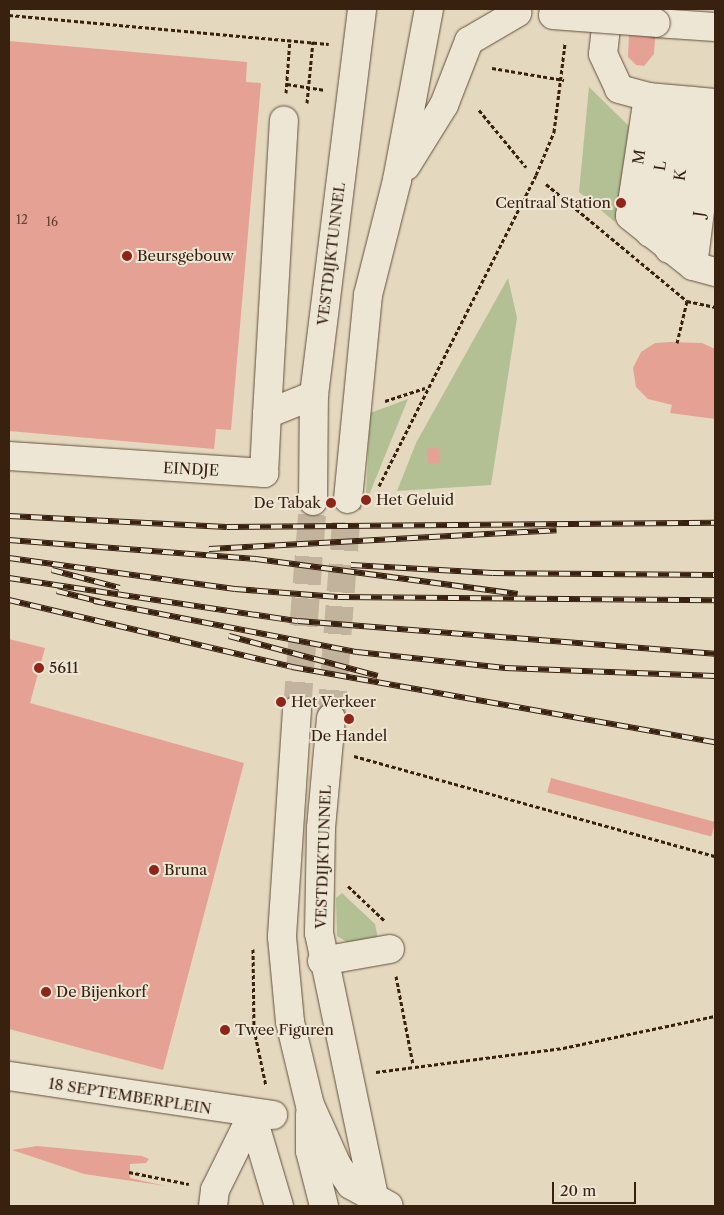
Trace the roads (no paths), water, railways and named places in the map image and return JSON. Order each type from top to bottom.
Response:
[{"type":"street","name":"VESTDIJKTUNNEL","points":[[313,501],[314,395],[362,9]]},
{"type":"street","points":[[348,499],[368,295],[397,180],[429,9]]},
{"type":"street","points":[[608,9],[603,54],[619,89],[688,101]]},
{"type":"street","points":[[397,180],[444,105],[469,41],[509,11],[553,16],[715,27]]},
{"type":"street","name":"L","points":[[688,101],[650,232],[709,266]]},
{"type":"street","name":"J","points":[[688,101],[709,266]]},
{"type":"street","points":[[285,110],[267,414],[314,395]]},
{"type":"street","name":"EINDJE","points":[[9,456],[264,473],[267,414]]},
{"type":"street","points":[[297,710],[282,937],[290,1022],[310,1105],[342,1176],[380,1204]]},
{"type":"street","name":"VESTDIJKTUNNEL","points":[[331,718],[321,838],[322,961],[380,1204]]},
{"type":"street","points":[[322,961],[390,949]]},
{"type":"street","name":"18 SEPTEMBERPLEIN","points":[[9,1076],[262,1115]]},
{"type":"street","points":[[310,1105],[310,1151],[324,1206]]},
{"type":"street","points":[[213,1206],[216,1190],[262,1115]]},
{"type":"street","points":[[262,1115],[279,1206]]},
{"type":"tunnel","points":[[331,718],[348,499]]},
{"type":"tunnel","points":[[297,710],[313,501]]},
{"type":"railway","points":[[9,516],[227,527],[715,523]]},
{"type":"railway","points":[[209,549],[556,530]]},
{"type":"railway","points":[[9,540],[256,559],[518,594]]},
{"type":"railway","points":[[9,558],[235,589],[338,597],[715,600]]},
{"type":"railway","points":[[351,565],[493,573],[715,575]]},
{"type":"railway","points":[[52,570],[120,588]]},
{"type":"railway","points":[[9,578],[298,621],[715,654]]},
{"type":"railway","points":[[57,591],[101,602]]},
{"type":"railway","points":[[9,600],[292,667],[715,742]]},
{"type":"railway","points":[[94,601],[357,652],[505,668],[715,676]]},
{"type":"railway","points":[[229,636],[378,676]]},
{"type":"place","name":"Centraal Station","points":[[621,203]]},
{"type":"place","name":"Beursgebouw","points":[[127,256]]},
{"type":"place","name":"Het Geluid","points":[[366,500]]},
{"type":"place","name":"De Tabak","points":[[331,503]]},
{"type":"place","name":"5611","points":[[39,668]]},
{"type":"place","name":"Het Verkeer","points":[[281,702]]},
{"type":"place","name":"De Handel","points":[[349,719]]},
{"type":"place","name":"Bruna","points":[[154,870]]},
{"type":"place","name":"De Bijenkorf","points":[[46,992]]},
{"type":"place","name":"Twee Figuren","points":[[225,1030]]}]
